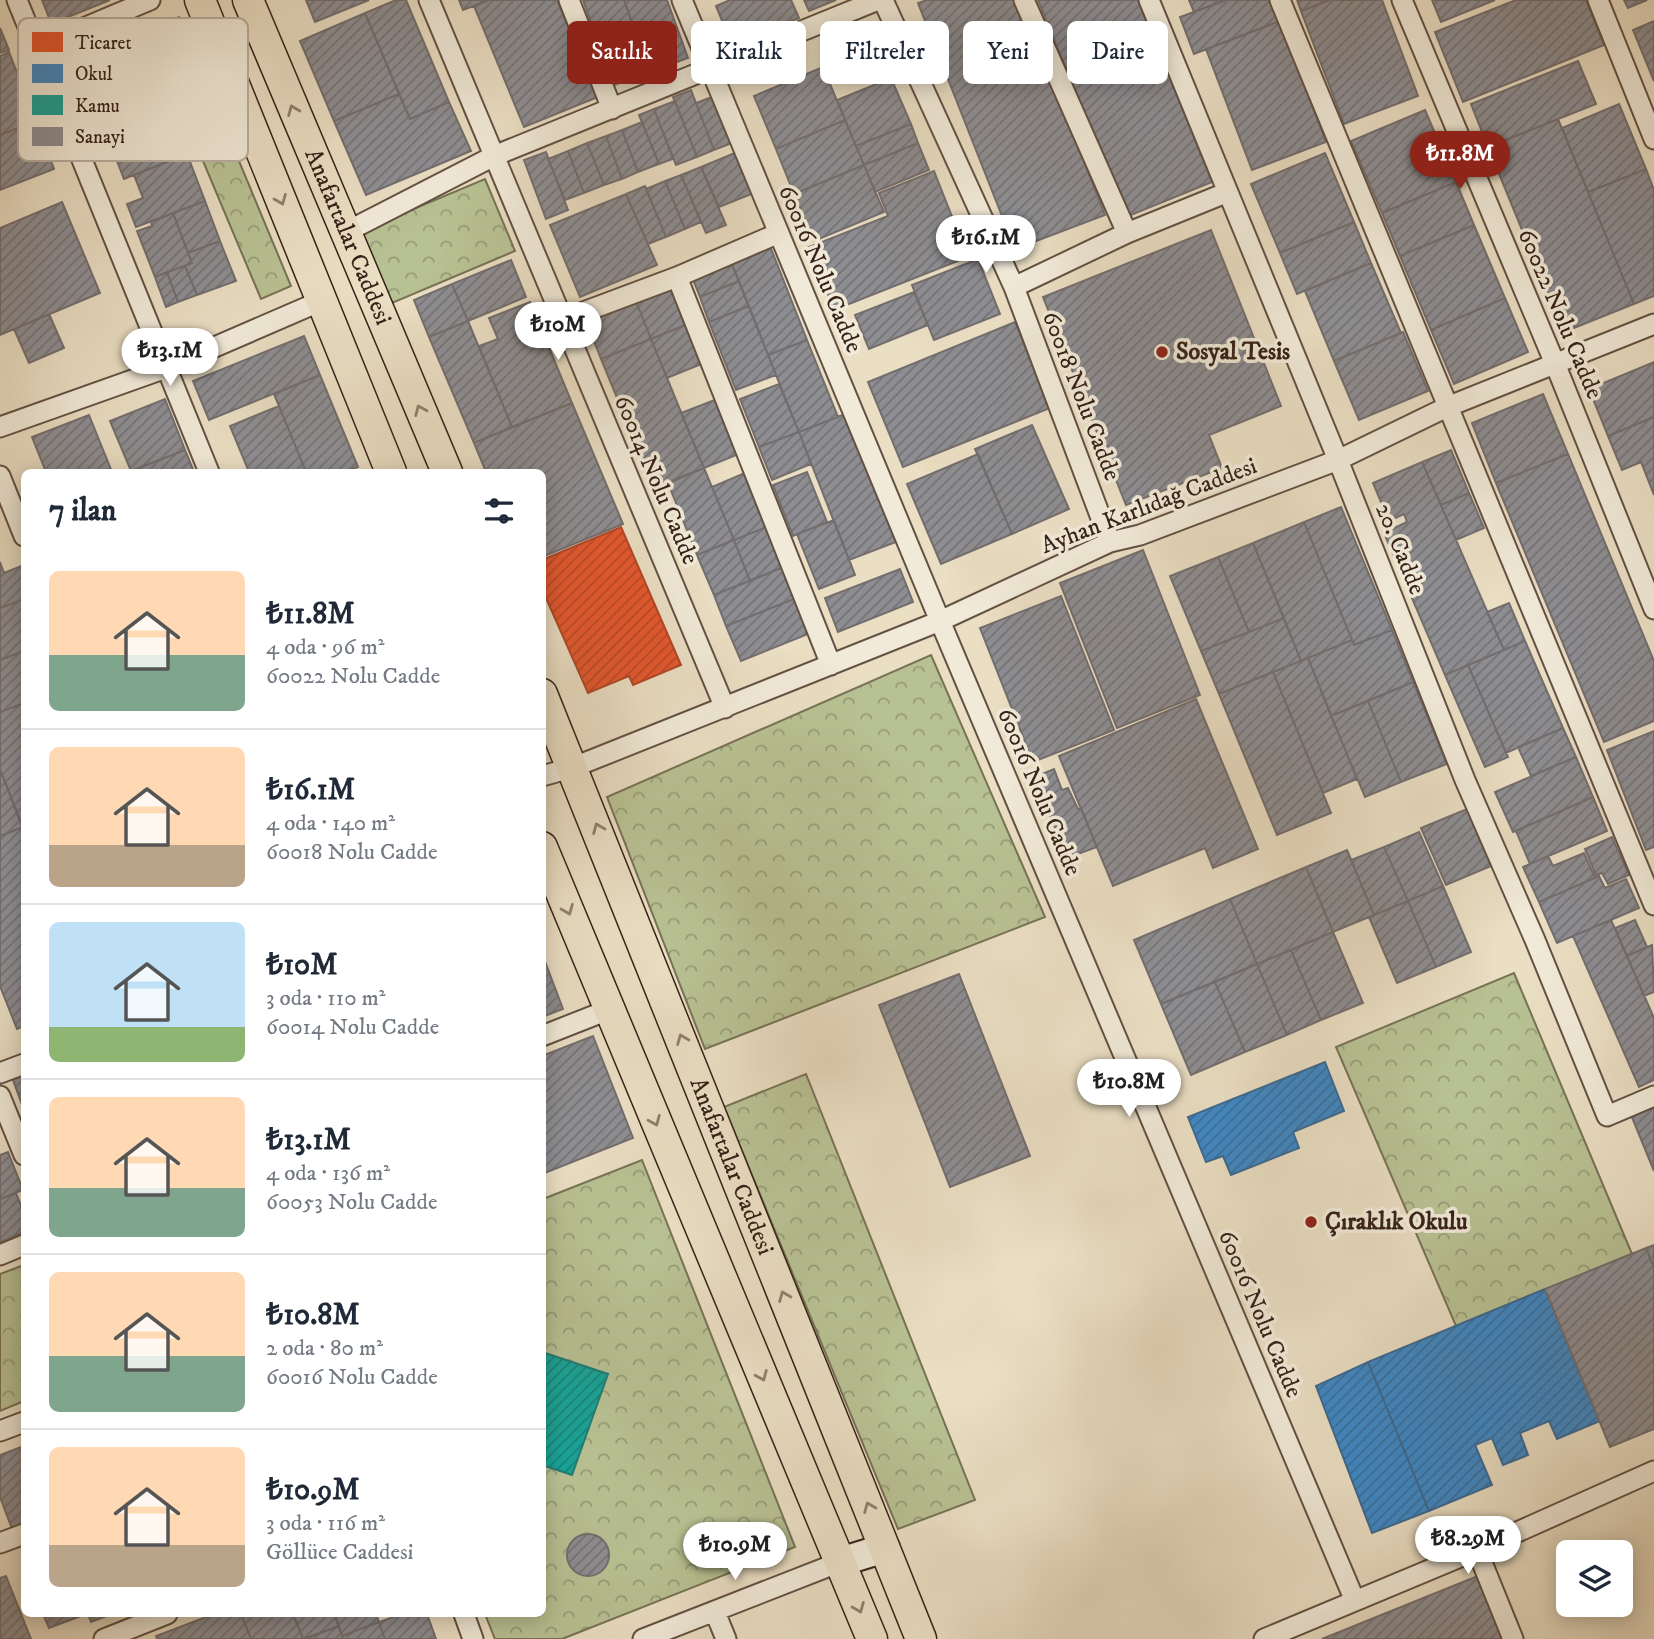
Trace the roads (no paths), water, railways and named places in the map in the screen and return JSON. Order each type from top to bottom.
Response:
[{"type":"main road","name":"Anafartalar Caddesi","points":[[200,0],[207,18]]},
{"type":"main road","name":"Anafartalar Caddesi","points":[[248,0],[446,469]]},
{"type":"main road","name":"Anafartalar Caddesi","points":[[248,119],[390,469]]},
{"type":"main road","name":"Anafartalar Caddesi","points":[[546,703],[574,767],[921,1639]]},
{"type":"main road","points":[[546,857],[872,1639]]},
{"type":"main road","points":[[840,1562],[885,1548]]},
{"type":"street","points":[[17,0],[24,18]]},
{"type":"street","points":[[107,18],[150,0]]},
{"type":"street","name":"60014 Nolu Cadde","points":[[429,0],[725,708]]},
{"type":"street","points":[[569,0],[612,109]]},
{"type":"street","name":"60016 Nolu Cadde","points":[[682,0],[691,21]]},
{"type":"street","points":[[806,30],[878,0]]},
{"type":"street","name":"60018 Nolu Cadde","points":[[883,0],[1014,287],[1110,542]]},
{"type":"street","points":[[1024,0],[1127,233]]},
{"type":"street","name":"20. Cadde","points":[[1149,0],[1338,460],[1465,780],[1535,940],[1607,1116],[1654,1096]]},
{"type":"street","points":[[1280,0],[1654,905]]},
{"type":"street","name":"60022 Nolu Cadde","points":[[1402,0],[1556,366],[1654,609]]},
{"type":"street","points":[[1598,0],[1654,139]]},
{"type":"street","points":[[344,233],[494,156],[691,77]]},
{"type":"street","name":"60016 Nolu Cadde","points":[[717,84],[940,621],[1355,1601]]},
{"type":"street","points":[[82,161],[208,469]]},
{"type":"street","points":[[1014,287],[1127,233],[1228,192]]},
{"type":"street","points":[[562,320],[779,233]]},
{"type":"street","points":[[677,276],[831,665]]},
{"type":"street","points":[[0,427],[166,368],[321,301]]},
{"type":"street","name":"Ayhan Karlıdağ Caddesi","points":[[546,775],[574,767],[940,621],[1110,542],[1140,535],[1338,460],[1447,407],[1556,366],[1654,324]]},
{"type":"street","points":[[0,476],[21,528]]},
{"type":"street","points":[[546,1035],[608,1010]]},
{"type":"street","points":[[0,1073],[21,1065]]},
{"type":"street","points":[[0,1096],[21,1148]]},
{"type":"street","points":[[0,1255],[21,1246]]},
{"type":"street","points":[[0,1432],[21,1423]]},
{"type":"street","points":[[1264,1639],[1477,1550],[1654,1471]]},
{"type":"street","points":[[0,1543],[21,1535]]},
{"type":"street","points":[[1477,1550],[1513,1639]]},
{"type":"street","points":[[643,1639],[840,1562]]},
{"type":"street","points":[[715,1612],[726,1639]]},
{"type":"street","points":[[104,1639],[159,1617]]},
{"type":"street","points":[[465,1617],[473,1639]]},
{"type":"place","name":"Sosyal Tesis","points":[[1162,352]]},
{"type":"place","name":"Çıraklık Okulu","points":[[1311,1222]]}]
